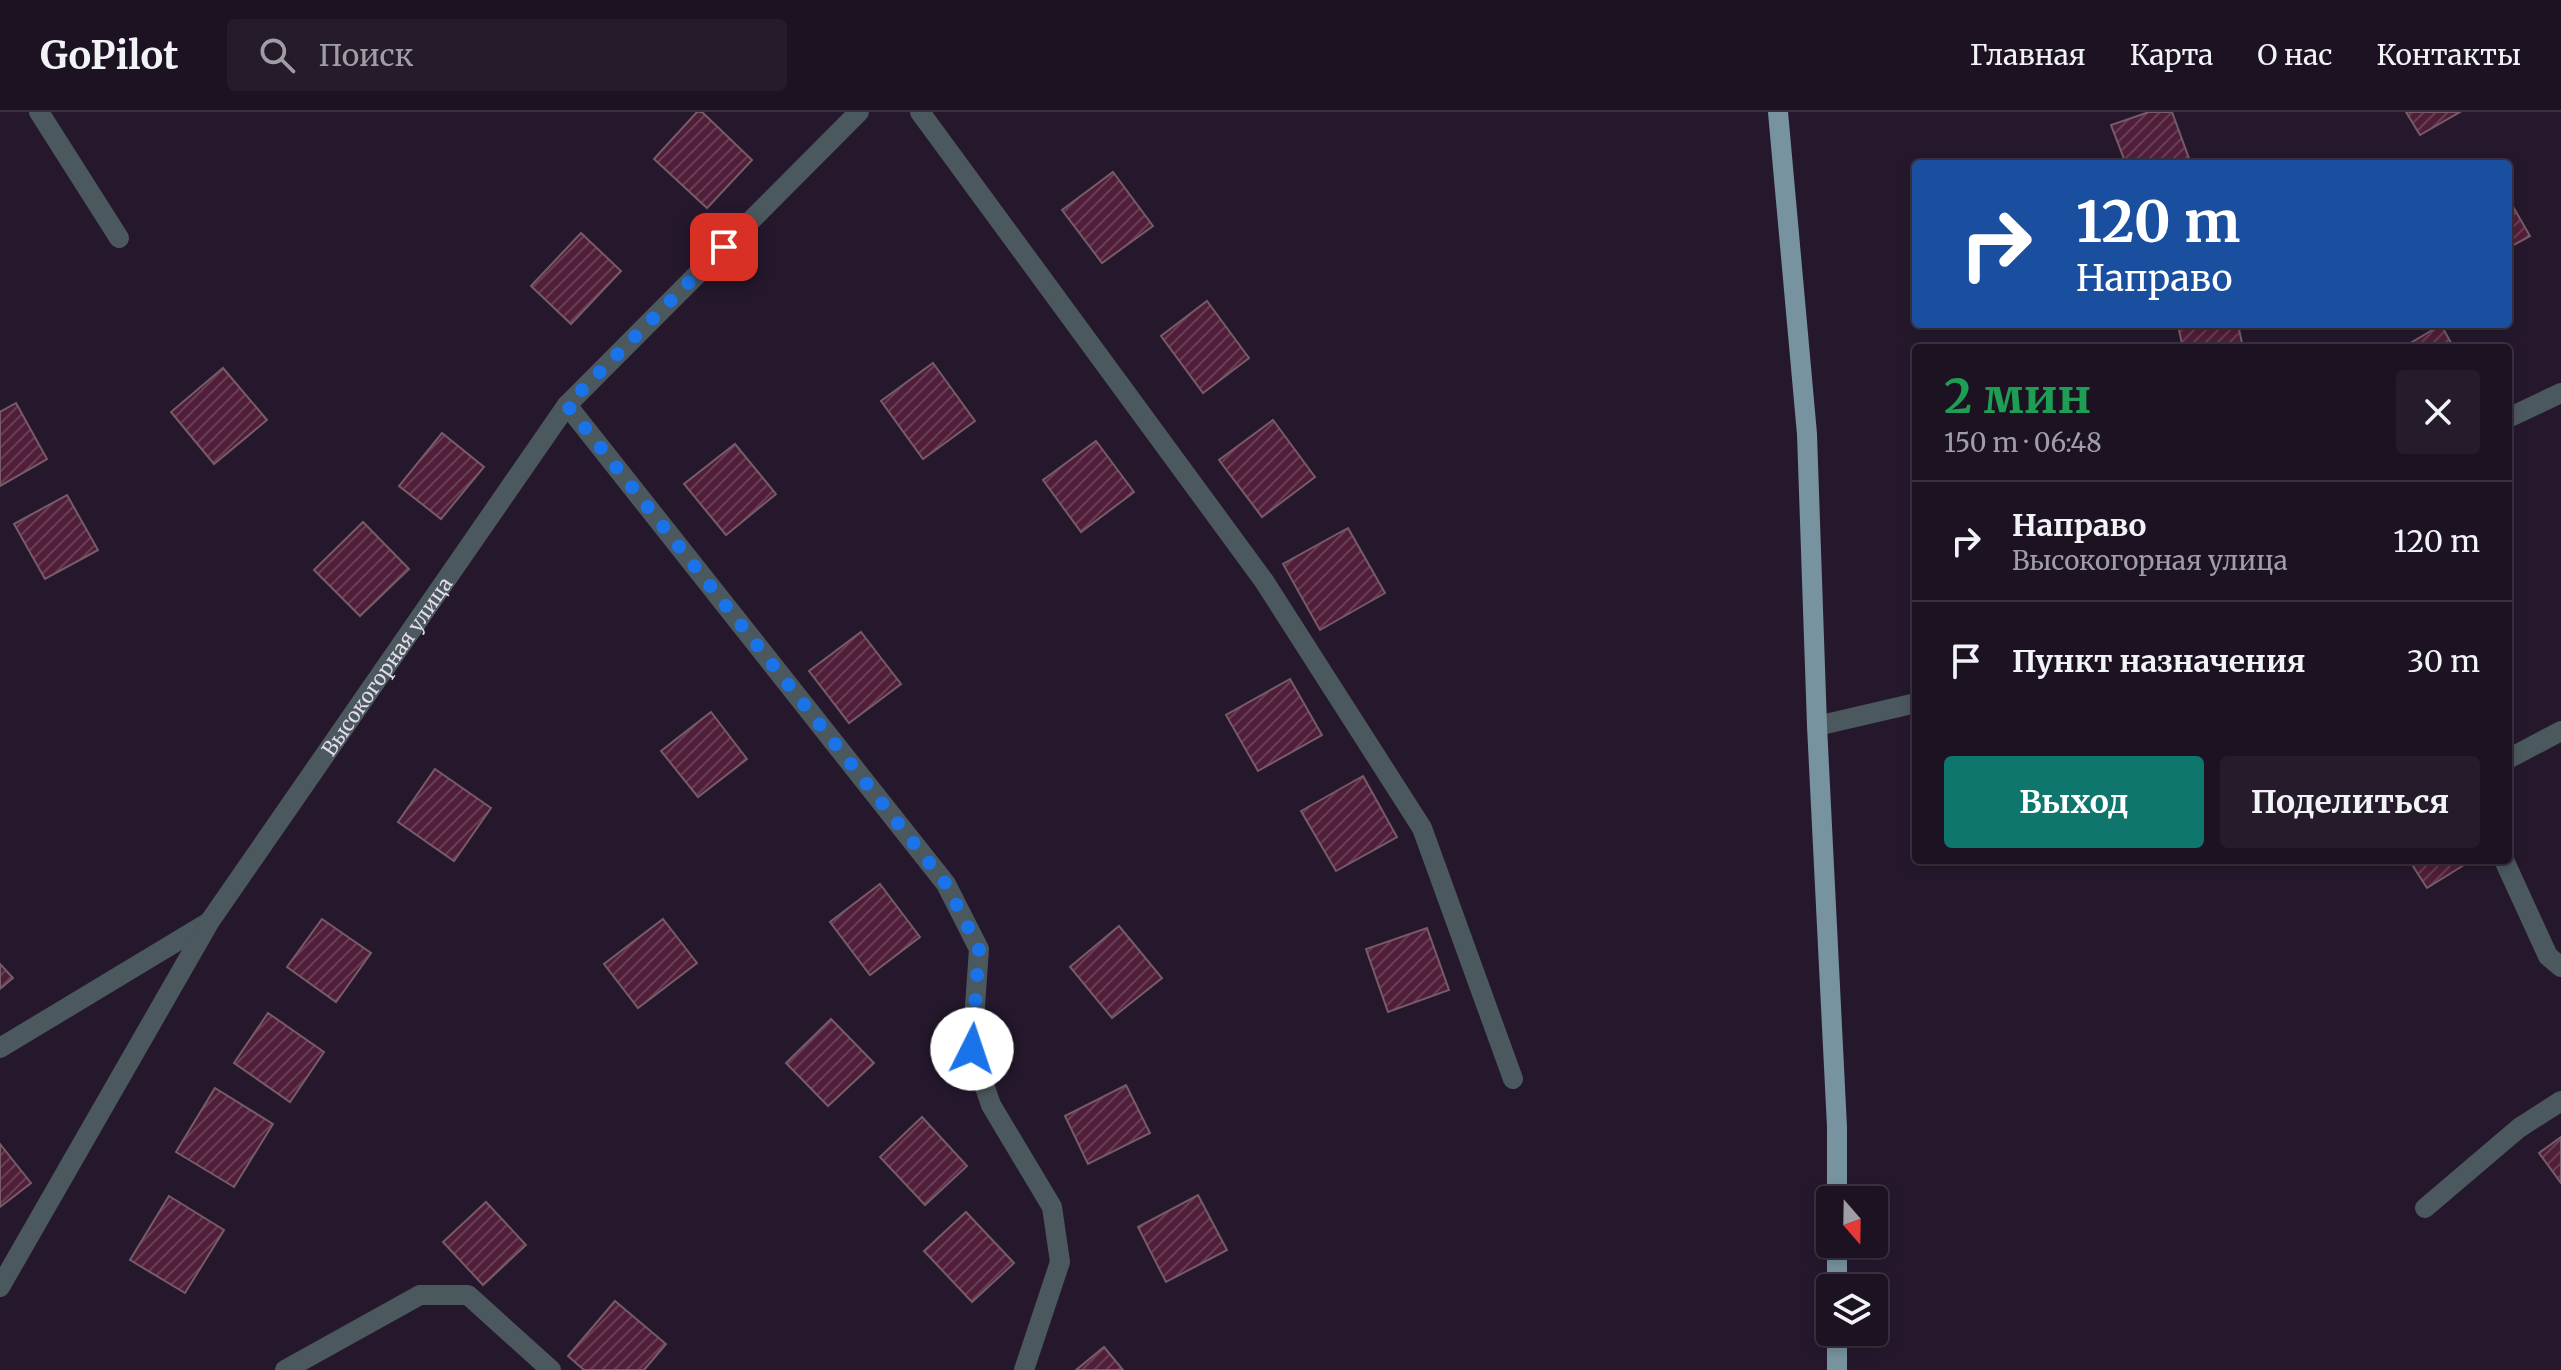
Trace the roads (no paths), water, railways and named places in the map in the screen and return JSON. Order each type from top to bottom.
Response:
[{"type":"main road","points":[[1778,112],[1807,434],[1837,1186]]},
{"type":"main road","points":[[1837,1346],[1837,1370]]},
{"type":"street","points":[[39,112],[119,238]]},
{"type":"street","name":"Высокогорная улица","points":[[0,1287],[210,921],[567,405],[859,112]]},
{"type":"street","points":[[920,112],[1264,581],[1422,828],[1513,1079]]},
{"type":"street","points":[[2512,416],[2561,393]]},
{"type":"street","points":[[567,405],[946,884],[979,949],[972,1049],[991,1105],[1052,1207],[1060,1262],[1024,1370]]},
{"type":"street","points":[[1817,726],[1912,704]]},
{"type":"street","points":[[2512,757],[2561,731]]},
{"type":"street","points":[[2506,864],[2548,956],[2561,967]]},
{"type":"street","points":[[0,1048],[210,921]]},
{"type":"street","points":[[2425,1208],[2519,1128],[2561,1101]]},
{"type":"street","points":[[285,1370],[420,1295],[468,1295],[551,1370]]}]
